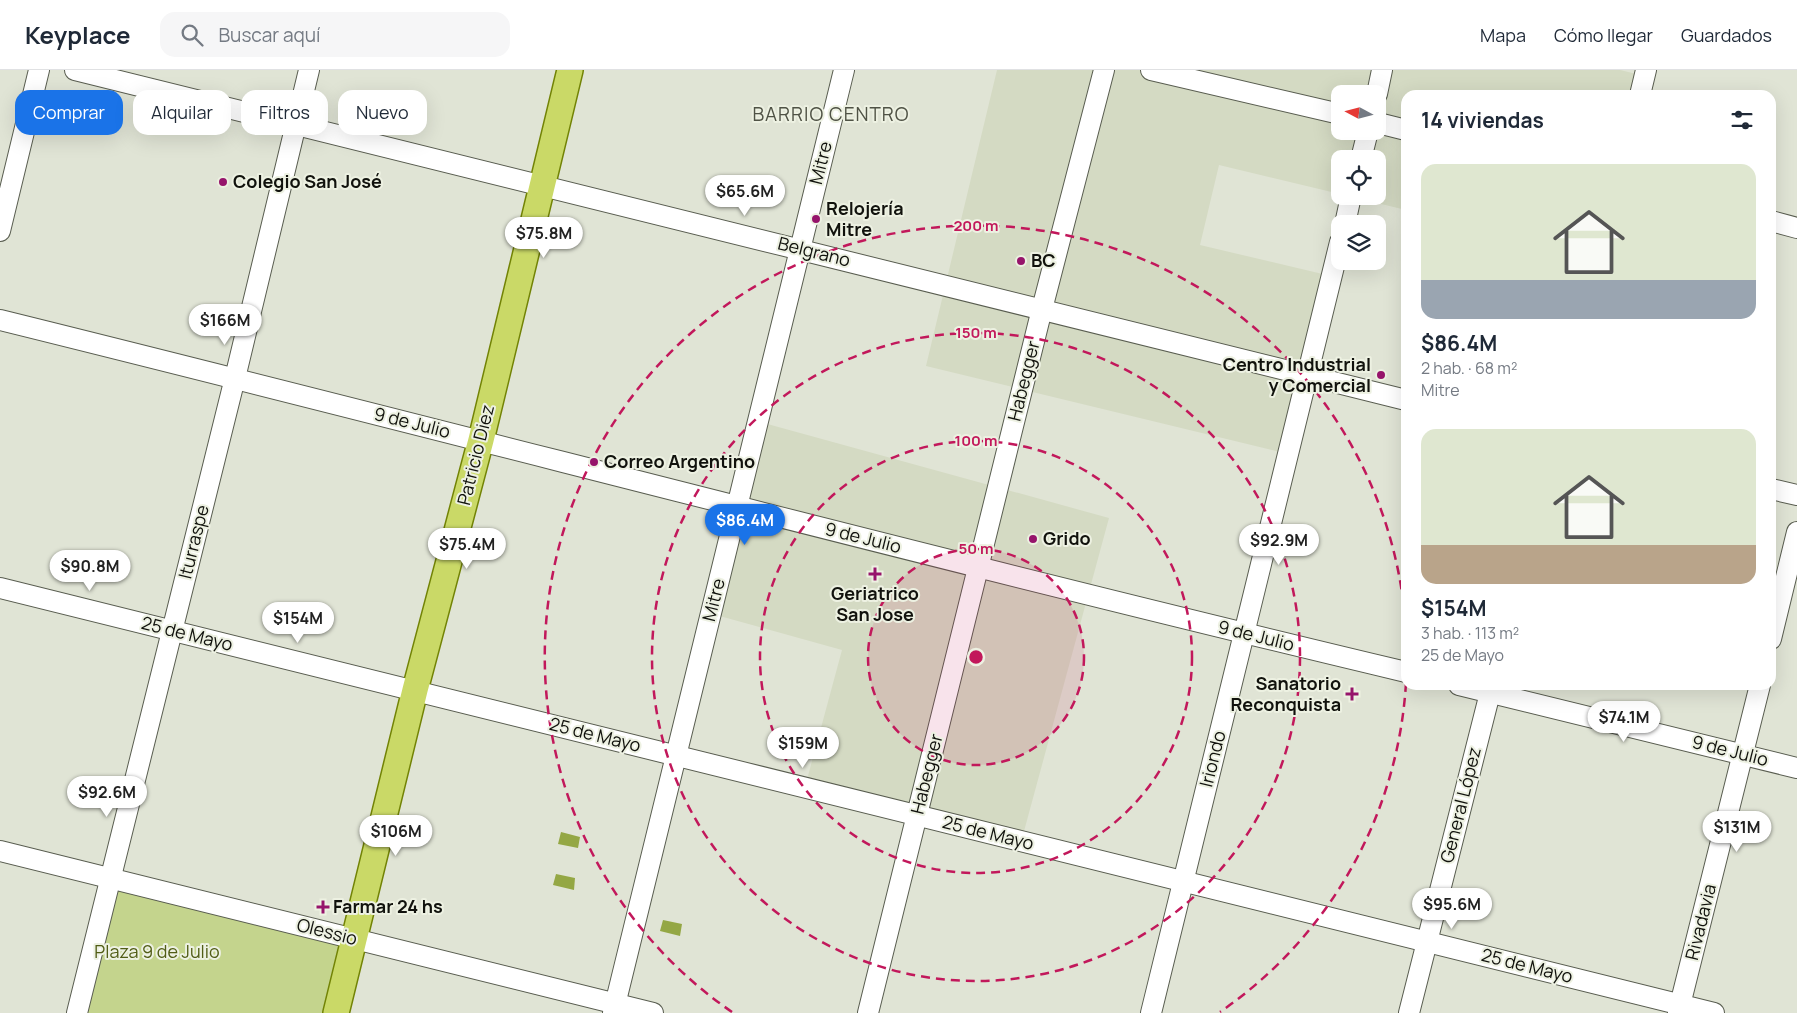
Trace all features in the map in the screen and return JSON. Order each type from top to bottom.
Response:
[{"type":"main road","name":"Patricio Diez","points":[[336,1013],[416,690],[481,440],[570,70]]},
{"type":"street","points":[[0,231],[39,70]]},
{"type":"street","name":"Belgrano","points":[[75,70],[241,111]]},
{"type":"street","name":"Iturraspe","points":[[304,90],[309,70]]},
{"type":"street","name":"Mitre","points":[[614,1008],[844,70]]},
{"type":"street","name":"Habegger","points":[[868,1013],[1042,309],[1104,70]]},
{"type":"street","points":[[1151,70],[1331,112]]},
{"type":"street","points":[[1379,85],[1382,70]]},
{"type":"street","points":[[1641,90],[1646,70]]},
{"type":"street","points":[[1386,125],[1401,129]]},
{"type":"street","name":"Belgrano","points":[[328,132],[1401,399]]},
{"type":"street","name":"Iturraspe","points":[[77,1013],[235,378],[292,135]]},
{"type":"street","points":[[1776,222],[1797,228]]},
{"type":"street","name":"Iriondo","points":[[1151,1013],[1333,270]]},
{"type":"street","name":"9 de Julio","points":[[0,320],[481,440],[737,507],[1245,634],[1401,671]]},
{"type":"street","points":[[1776,490],[1797,495]]},
{"type":"street","points":[[1776,618],[1797,532]]},
{"type":"street","name":"25 de Mayo","points":[[0,588],[1183,881],[1426,942],[1679,1009],[1714,1013]]},
{"type":"street","name":"General López","points":[[1409,1013],[1491,690]]},
{"type":"street","name":"9 de Julio","points":[[1495,690],[1797,768]]},
{"type":"street","name":"Rivadavia","points":[[1679,1009],[1759,690]]},
{"type":"street","name":"Olessio","points":[[0,851],[355,939],[614,1008],[653,1013]]},
{"type":"shaded area","points":[[997,70],[1620,70],[1649,77],[1645,90],[1401,90],[1401,209],[1385,205],[1386,150],[1331,150],[1331,192],[1219,165],[1200,245],[1331,276],[1288,454],[926,366]]},
{"type":"shaded area","points":[[757,421],[1109,518],[1020,846],[805,787],[842,650],[705,612]]},
{"type":"shaded area","points":[[561,832],[580,837],[578,848],[558,844]]},
{"type":"shaded area","points":[[556,874],[575,878],[574,890],[553,885]]},
{"type":"shaded area","points":[[663,920],[682,924],[680,936],[660,931]]},
{"type":"green space","name":"Plaza 9 de Julio","points":[[110,878],[355,939],[336,1013],[77,1013]]},
{"type":"place","name":"Colegio San José","points":[[223,182]]},
{"type":"place","name":"Relojería Mitre","points":[[816,219]]},
{"type":"place","name":"BC","points":[[1021,261]]},
{"type":"place","name":"Centro Industrial y Comercial","points":[[1381,375]]},
{"type":"place","name":"Correo Argentino","points":[[594,462]]},
{"type":"place","name":"Grido","points":[[1033,539]]},
{"type":"place","name":"Geriatrico San Jose","points":[[875,574]]},
{"type":"place","name":"Sanatorio Reconquista","points":[[1352,694]]},
{"type":"place","name":"Farmar 24 hs","points":[[323,907]]},
{"type":"district","name":"BARRIO CENTRO","points":[[831,114]]}]
